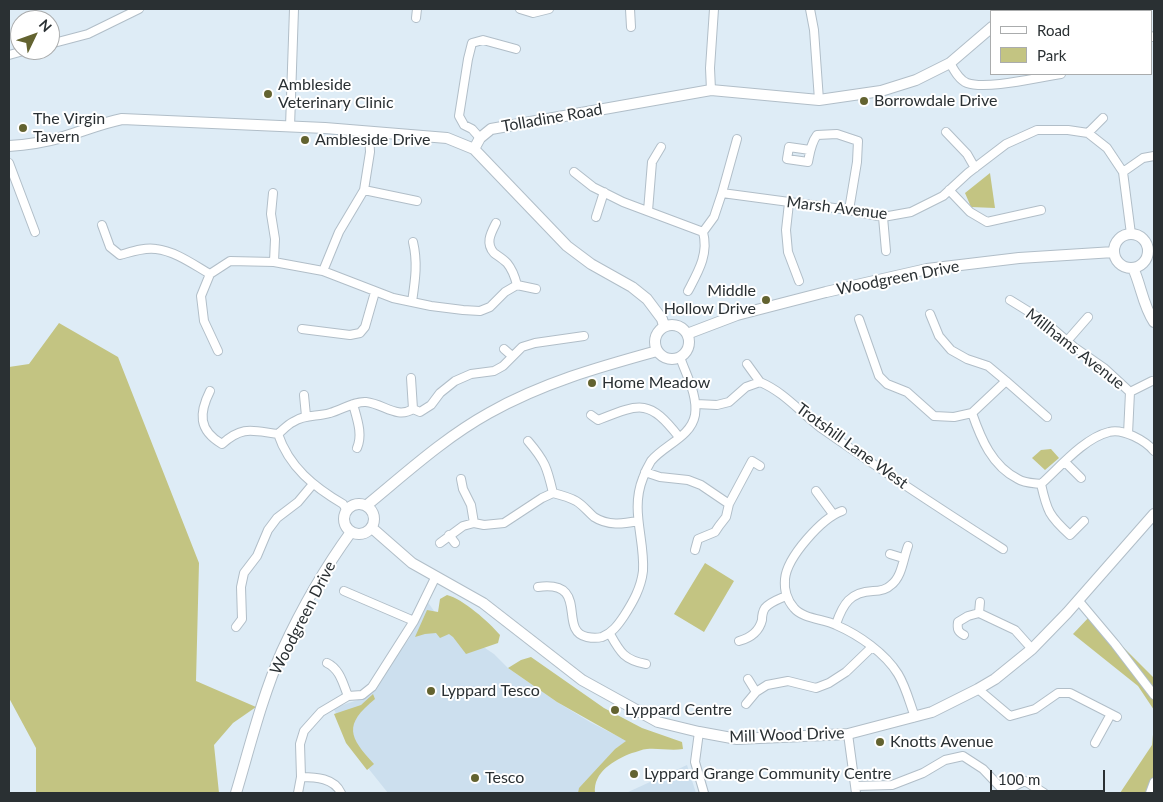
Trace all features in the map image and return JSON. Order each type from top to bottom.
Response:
[{"type":"main road","name":"Tolladine Road","points":[[474,149],[480,138],[491,129],[711,90],[819,100],[881,91],[916,80],[950,63],[990,30]]},
{"type":"main road","points":[[9,146],[61,138],[106,122],[122,119],[325,128],[447,138],[474,149],[567,246],[591,264],[632,287],[659,314],[664,326]]},
{"type":"main road","points":[[1131,234],[1141,237],[1151,251],[1146,260],[1133,268],[1123,266],[1117,260],[1114,252],[1116,243],[1123,235],[1131,234]]},
{"type":"main road","name":"Woodgreen Drive","points":[[687,334],[737,315],[927,269],[1019,258],[1114,252]]},
{"type":"main road","points":[[1133,268],[1139,280],[1144,302],[1154,322]]},
{"type":"main road","points":[[672,324],[682,327],[687,334],[689,342],[687,350],[680,357],[673,359],[664,357],[657,351],[655,343],[656,334],[664,326],[672,324]]},
{"type":"main road","points":[[367,505],[438,446],[488,413],[528,393],[585,371],[657,351]]},
{"type":"main road","points":[[354,504],[367,505],[374,516],[372,528],[362,534],[351,532],[344,524],[343,518],[346,509],[354,504]]},
{"type":"main road","name":"Mill Wood Drive","points":[[372,528],[412,563],[484,603],[582,680],[658,722],[737,739],[848,734],[932,712],[978,689],[1032,649],[1154,514]]},
{"type":"main road","name":"Woodgreen Drive","points":[[236,793],[261,709],[282,652],[320,578],[351,532]]},
{"type":"street","points":[[60,41],[88,34],[139,9]]},
{"type":"street","points":[[290,127],[294,9]]},
{"type":"street","points":[[416,18],[417,9]]},
{"type":"street","points":[[520,9],[533,13],[549,9]]},
{"type":"street","points":[[630,9],[633,23]]},
{"type":"street","points":[[711,90],[710,68],[714,9]]},
{"type":"street","points":[[810,9],[814,30],[819,100]]},
{"type":"street","points":[[480,138],[472,129],[464,125],[459,116],[472,43],[483,40],[516,49]]},
{"type":"street","points":[[950,63],[957,75],[966,83],[979,85],[1008,83],[1055,75]]},
{"type":"street","points":[[1103,118],[1088,133],[1107,148],[1123,172],[1131,234]]},
{"type":"street","name":"Marsh Avenue","points":[[722,193],[849,210],[883,217],[911,212],[943,196],[1006,144],[1036,130],[1068,130],[1088,133]]},
{"type":"street","points":[[324,271],[339,232],[364,190],[370,152],[369,132]]},
{"type":"street","points":[[946,132],[967,154],[975,168]]},
{"type":"street","points":[[810,150],[813,140],[817,135],[837,134],[858,141],[858,162],[849,210]]},
{"type":"street","points":[[703,232],[714,217],[736,139]]},
{"type":"street","points":[[648,211],[652,162],[661,147]]},
{"type":"street","points":[[1123,172],[1143,158],[1154,156]]},
{"type":"street","points":[[9,163],[35,232]]},
{"type":"street","points":[[574,172],[593,187],[703,232]]},
{"type":"street","points":[[364,190],[417,201]]},
{"type":"street","points":[[949,190],[970,212],[987,222],[1041,210]]},
{"type":"street","points":[[596,217],[604,192]]},
{"type":"street","points":[[273,193],[271,214],[275,239],[274,262]]},
{"type":"street","points":[[789,202],[786,230],[788,252],[798,281]]},
{"type":"street","points":[[883,217],[886,251]]},
{"type":"street","points":[[496,223],[490,235],[489,244],[492,252],[507,263],[514,274],[517,284]]},
{"type":"street","points":[[102,225],[110,247],[120,255],[138,250],[156,249],[179,257],[210,274]]},
{"type":"street","points":[[688,291],[702,263],[706,243],[703,232]]},
{"type":"street","points":[[412,302],[417,259],[414,242]]},
{"type":"street","points":[[218,352],[204,321],[201,296],[210,274],[230,262],[274,262],[324,271],[375,292],[412,302],[463,310],[480,311],[490,307],[505,292],[517,284],[536,289]]},
{"type":"street","points":[[685,275],[694,280]]},
{"type":"street","points":[[302,329],[350,335],[360,333],[365,327],[375,292]]},
{"type":"street","name":"Millhams Avenue","points":[[1010,300],[1044,321],[1067,341],[1104,368],[1130,392],[1128,434]]},
{"type":"street","points":[[930,314],[939,336],[950,350],[967,360],[988,366],[1047,417]]},
{"type":"street","points":[[1067,341],[1088,317]]},
{"type":"street","points":[[859,319],[879,376],[887,384],[907,392],[934,416],[954,417],[972,413],[1006,381]]},
{"type":"street","points":[[413,409],[420,412],[431,405],[440,393],[455,381],[472,374],[494,371],[503,366],[522,347],[535,343],[584,336]]},
{"type":"street","points":[[504,349],[512,356]]},
{"type":"street","points":[[538,587],[549,585],[560,587],[570,597],[572,619],[577,631],[586,637],[600,638],[610,634],[631,606],[640,588],[643,572],[642,550],[637,520],[640,485],[652,460],[689,428],[694,417],[696,404],[680,357]]},
{"type":"street","points":[[696,404],[717,405],[729,402],[746,386],[760,382],[746,364]]},
{"type":"street","points":[[411,378],[413,409]]},
{"type":"street","name":"Trotshill Lane West","points":[[760,382],[780,392],[819,426],[924,498],[1004,549]]},
{"type":"street","points":[[1130,392],[1152,382]]},
{"type":"street","points":[[210,391],[203,405],[202,421],[205,429],[217,441],[222,444],[230,436],[242,431],[255,430],[278,434]]},
{"type":"street","points":[[304,395],[306,416]]},
{"type":"street","points":[[278,434],[292,422],[306,416],[331,413],[353,404],[366,402],[384,406],[400,414],[413,409]]},
{"type":"street","points":[[353,404],[360,426],[360,442],[357,448]]},
{"type":"street","points":[[591,415],[598,420],[630,407],[643,407],[656,412],[679,437]]},
{"type":"street","points":[[972,413],[988,452],[1002,468],[1019,480],[1041,484]]},
{"type":"street","points":[[1041,484],[1090,441],[1110,431],[1128,434],[1153,449]]},
{"type":"street","points":[[278,434],[283,449],[307,480],[343,504],[346,509]]},
{"type":"street","points":[[528,441],[542,457],[548,468],[553,493]]},
{"type":"street","points":[[689,536],[698,539],[715,532],[726,516],[730,504],[752,461],[760,466]]},
{"type":"street","points":[[1065,462],[1081,478]]},
{"type":"street","points":[[645,472],[660,477],[688,480],[701,484],[730,504]]},
{"type":"street","points":[[462,479],[463,489],[471,506],[474,523]]},
{"type":"street","points":[[236,627],[242,620],[241,587],[244,573],[257,556],[268,530],[277,518],[298,502],[313,484]]},
{"type":"street","points":[[1041,484],[1047,510],[1070,535],[1084,522]]},
{"type":"street","points":[[816,491],[833,514]]},
{"type":"street","points":[[440,543],[463,526],[474,523],[484,525],[504,522],[553,493],[575,500],[595,517],[614,524],[624,524],[637,520]]},
{"type":"street","points":[[842,511],[833,514],[821,524],[806,541],[792,562],[785,578],[786,596],[795,610],[836,624],[854,634],[886,658],[899,676],[915,717]]},
{"type":"street","points":[[449,535],[455,543]]},
{"type":"street","points":[[695,550],[698,539]]},
{"type":"street","points":[[836,624],[845,604],[855,594],[883,591],[892,585],[898,578],[908,546]]},
{"type":"street","points":[[890,554],[903,558]]},
{"type":"street","points":[[298,793],[301,777],[300,744],[304,731],[320,712],[348,696],[362,694],[372,686],[414,621],[436,576]]},
{"type":"street","points":[[344,591],[414,621]]},
{"type":"street","points":[[739,642],[749,638],[756,632],[760,626],[764,609],[772,602],[786,596]]},
{"type":"street","points":[[1078,600],[1154,695]]},
{"type":"street","points":[[979,613],[980,602]]},
{"type":"street","points":[[964,635],[957,628],[958,622],[968,616],[979,613],[1015,630],[1032,649]]},
{"type":"street","points":[[610,634],[622,654],[628,660],[646,664]]},
{"type":"street","points":[[746,704],[756,692],[767,686],[788,681],[816,688],[829,683],[846,672],[872,647]]},
{"type":"street","points":[[327,664],[333,666],[339,673],[348,696]]},
{"type":"street","points":[[748,679],[756,692]]},
{"type":"street","points":[[978,689],[1010,716],[1035,709],[1058,694],[1070,693],[1114,716],[1095,744]]},
{"type":"street","points":[[699,732],[695,762],[704,793]]},
{"type":"street","points":[[848,734],[855,790],[892,785],[923,773],[945,760],[963,756],[983,769],[1001,792],[1025,781],[1044,793]]},
{"type":"street","points":[[301,777],[317,777],[329,781],[341,793]]},
{"type":"street","points":[[1150,793],[1154,782]]},
{"type":"shaded area","points":[[427,601],[444,625],[473,640],[494,654],[508,668],[557,702],[627,741],[615,749],[600,766],[582,793],[388,793],[364,763],[333,708],[358,700],[372,692],[393,659],[409,639]]},
{"type":"shaded area","points":[[687,765],[696,793],[626,793]]},
{"type":"green space","points":[[990,173],[995,208],[971,207],[965,193]]},
{"type":"green space","points":[[59,323],[118,357],[199,563],[196,681],[256,707],[233,723],[214,745],[219,793],[36,793],[36,748],[9,698],[9,367],[29,364]]},
{"type":"green space","points":[[1051,449],[1059,458],[1045,470],[1032,458],[1041,450]]},
{"type":"green space","points":[[705,563],[734,581],[704,632],[674,614]]},
{"type":"green space","points":[[447,595],[468,606],[489,624],[500,635],[498,643],[466,654],[449,634],[440,638],[436,633],[415,637],[427,610],[438,612],[440,599]]},
{"type":"green space","points":[[1091,615],[1154,678],[1154,710],[1138,686],[1073,634]]},
{"type":"green space","points":[[531,657],[604,708],[642,728],[682,742],[683,749],[645,749],[632,753],[618,759],[601,773],[597,779],[595,793],[578,793],[579,788],[615,749],[626,741],[557,702],[508,668],[521,660]]},
{"type":"green space","points":[[373,694],[375,699],[358,716],[353,731],[359,746],[374,764],[367,770],[346,743],[334,714],[361,705]]},
{"type":"green space","points":[[1154,724],[1154,793],[1120,793],[1152,745]]},
{"type":"place","name":"Ambleside Veterinary Clinic","points":[[268,94]]},
{"type":"place","name":"Borrowdale Drive","points":[[864,101]]},
{"type":"place","name":"The Virgin Tavern","points":[[23,128]]},
{"type":"place","name":"Ambleside Drive","points":[[305,140]]},
{"type":"place","name":"Middle Hollow Drive","points":[[766,300]]},
{"type":"place","name":"Home Meadow","points":[[592,383]]},
{"type":"place","name":"Lyppard Tesco","points":[[431,691]]},
{"type":"place","name":"Lyppard Centre","points":[[615,710]]},
{"type":"place","name":"Knotts Avenue","points":[[880,742]]},
{"type":"place","name":"Lyppard Grange Community Centre","points":[[634,774]]},
{"type":"place","name":"Tesco","points":[[475,778]]}]
